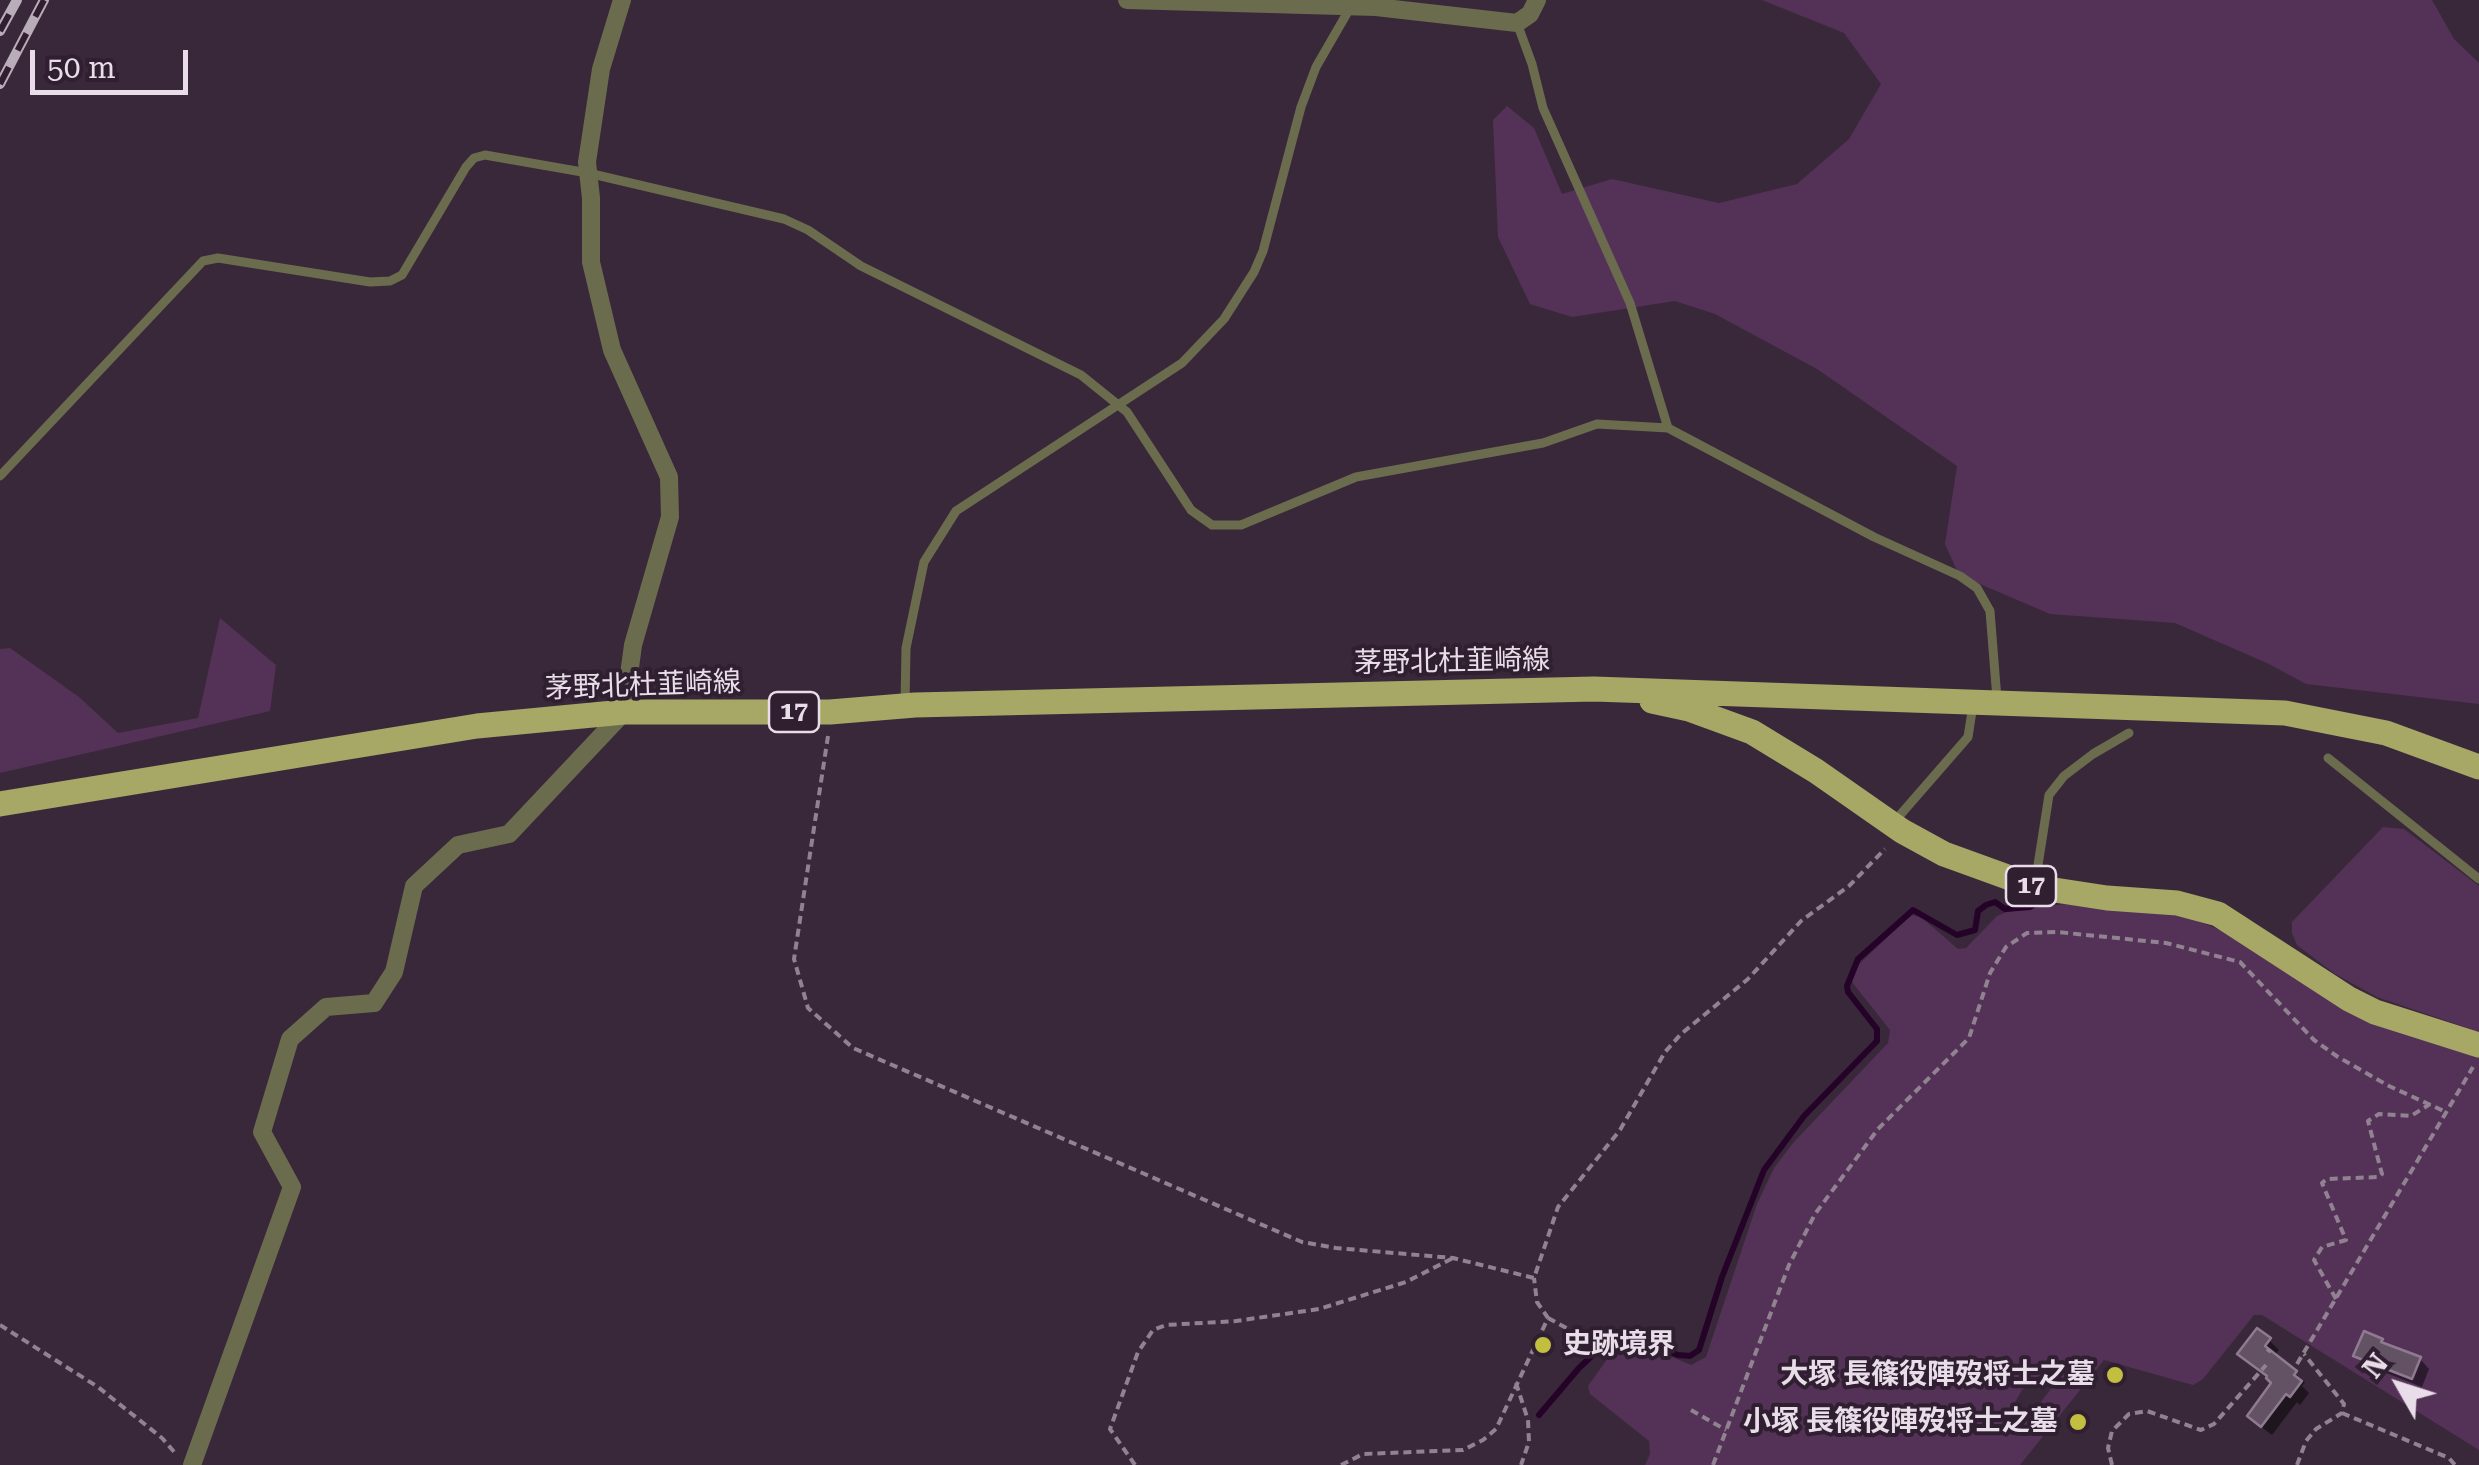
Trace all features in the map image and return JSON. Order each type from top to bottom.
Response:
[{"type":"main road","name":"茅野北杜韮崎線","points":[[0,804],[477,726],[624,712],[830,712],[905,706],[1594,689],[2285,713],[2386,733],[2479,766]]},
{"type":"main road","name":"茅野北杜韮崎線","points":[[1594,689],[1689,710],[1752,732],[1944,854],[2034,887],[2176,903],[2218,914],[2349,999],[2376,1012],[2479,1045]]},
{"type":"street","points":[[189,1465],[292,1187],[262,1132],[290,1039],[326,1006],[374,1003],[394,972],[414,886],[458,845],[509,834],[624,712],[633,645],[670,517],[669,477],[612,350],[592,262],[588,174],[594,104],[622,0]]},
{"type":"street","points":[[1127,0],[1352,6],[1516,23],[1530,14],[1537,0]]},
{"type":"lane","points":[[905,706],[906,648],[924,562],[956,510],[1182,362],[1224,319],[1254,272],[1266,241],[1316,67],[1352,6]]},
{"type":"lane","points":[[1516,23],[1544,108],[1630,303],[1668,428]]},
{"type":"lane","points":[[0,476],[202,261],[218,258],[370,282],[390,281],[402,275],[474,158],[485,154],[784,220],[808,230],[861,266],[1081,375],[1119,404],[1191,510],[1212,524],[1241,524],[1356,477],[1543,444],[1597,424],[1668,428],[1977,588],[1990,611],[1985,704],[1968,737],[1897,827]]},
{"type":"lane","points":[[2034,887],[2050,795],[2064,776],[2129,733]]},
{"type":"lane","points":[[2328,758],[2479,879]]},
{"type":"path","points":[[830,712],[794,959],[808,1008],[853,1048],[1302,1242],[1453,1258],[1534,1278]]},
{"type":"path","points":[[1598,1346],[1548,1318],[1536,1302],[1534,1278],[1558,1206],[1620,1130],[1665,1052],[1681,1034],[1748,978],[1801,921],[1849,886],[1897,827]]},
{"type":"path","points":[[1713,1465],[1789,1265],[1816,1214],[1878,1129],[1969,1038],[1990,973],[2006,947],[2027,933],[2057,932],[2166,943],[2240,962],[2314,1040],[2389,1086],[2446,1112]]},
{"type":"path","points":[[2297,1364],[2479,1057]]},
{"type":"path","points":[[2336,1300],[2314,1260],[2322,1247],[2346,1240],[2322,1183],[2327,1179],[2379,1177],[2382,1174],[2368,1121],[2379,1114],[2410,1116],[2430,1104]]},
{"type":"path","points":[[1135,1465],[1110,1429],[1138,1352],[1153,1330],[1166,1325],[1319,1310],[1406,1282],[1453,1258]]},
{"type":"path","points":[[1341,1465],[1363,1454],[1463,1450],[1484,1440],[1496,1429],[1548,1318]]},
{"type":"path","points":[[0,1326],[98,1387],[189,1465]]},
{"type":"path","points":[[2297,1465],[2316,1429],[2342,1413],[2344,1404],[2304,1354]]},
{"type":"path","points":[[2112,1465],[2108,1448],[2112,1431],[2130,1414],[2147,1411],[2201,1430],[2214,1424],[2266,1365]]},
{"type":"path","points":[[1516,1382],[1528,1420],[1528,1442],[1521,1465]]},
{"type":"path","points":[[1691,1410],[1726,1430]]},
{"type":"path","points":[[2342,1413],[2450,1458],[2455,1465]]},
{"type":"shaded area","points":[[1762,0],[2432,0],[2454,39],[2479,63],[2479,704],[2306,684],[2175,623],[2050,614],[1959,575],[1945,544],[1957,466],[1817,369],[1715,314],[1675,301],[1572,317],[1530,304],[1498,237],[1493,120],[1507,106],[1534,128],[1562,194],[1612,179],[1719,203],[1797,184],[1849,139],[1881,84],[1844,33]]},
{"type":"shaded area","points":[[220,618],[276,665],[270,711],[0,773],[0,649],[10,648],[79,697],[118,733],[198,718]]},
{"type":"shaded area","points":[[2383,827],[2404,829],[2479,886],[2479,1032],[2377,997],[2335,974],[2297,945],[2292,922]]},
{"type":"shaded area","points":[[2065,904],[2188,917],[2235,936],[2479,1057],[2479,1450],[2262,1315],[2254,1315],[2203,1379],[2193,1385],[2104,1360],[2020,1465],[1645,1465],[1650,1454],[1649,1441],[1590,1394],[1588,1386],[1623,1337],[1691,1365],[1706,1357],[1757,1204],[1774,1168],[1888,1043],[1890,1030],[1852,982],[1856,967],[1911,915],[1921,917],[1958,949],[1966,948],[1997,916]],"holes":[[[2049,1372],[2058,1380],[2015,1435],[2011,1435],[2006,1427],[2022,1390]]]},
{"type":"building","points":[[2257,1328],[2271,1338],[2265,1346],[2297,1371],[2294,1375],[2302,1381],[2290,1397],[2286,1394],[2261,1427],[2247,1416],[2271,1383],[2237,1354]]},
{"type":"building","points":[[2364,1331],[2421,1357],[2412,1379],[2353,1356]]},
{"type":"waterway","points":[[1539,1415],[1579,1368],[1617,1332],[1678,1355],[1690,1356],[1699,1350],[1722,1277],[1764,1170],[1804,1116],[1877,1041],[1877,1029],[1848,992],[1858,959],[1913,910],[1957,935],[1975,930],[1978,911],[1986,905],[1995,902],[2005,909],[2030,907],[2038,902]]},
{"type":"railway","points":[[0,31],[17,0]]},
{"type":"railway","points":[[0,84],[44,0]]},
{"type":"place","name":"史跡境界","points":[[1543,1345]]},
{"type":"place","name":"大塚 長篠役陣歿将士之墓","points":[[2115,1375]]},
{"type":"place","name":"小塚 長篠役陣歿将士之墓","points":[[2078,1422]]}]
